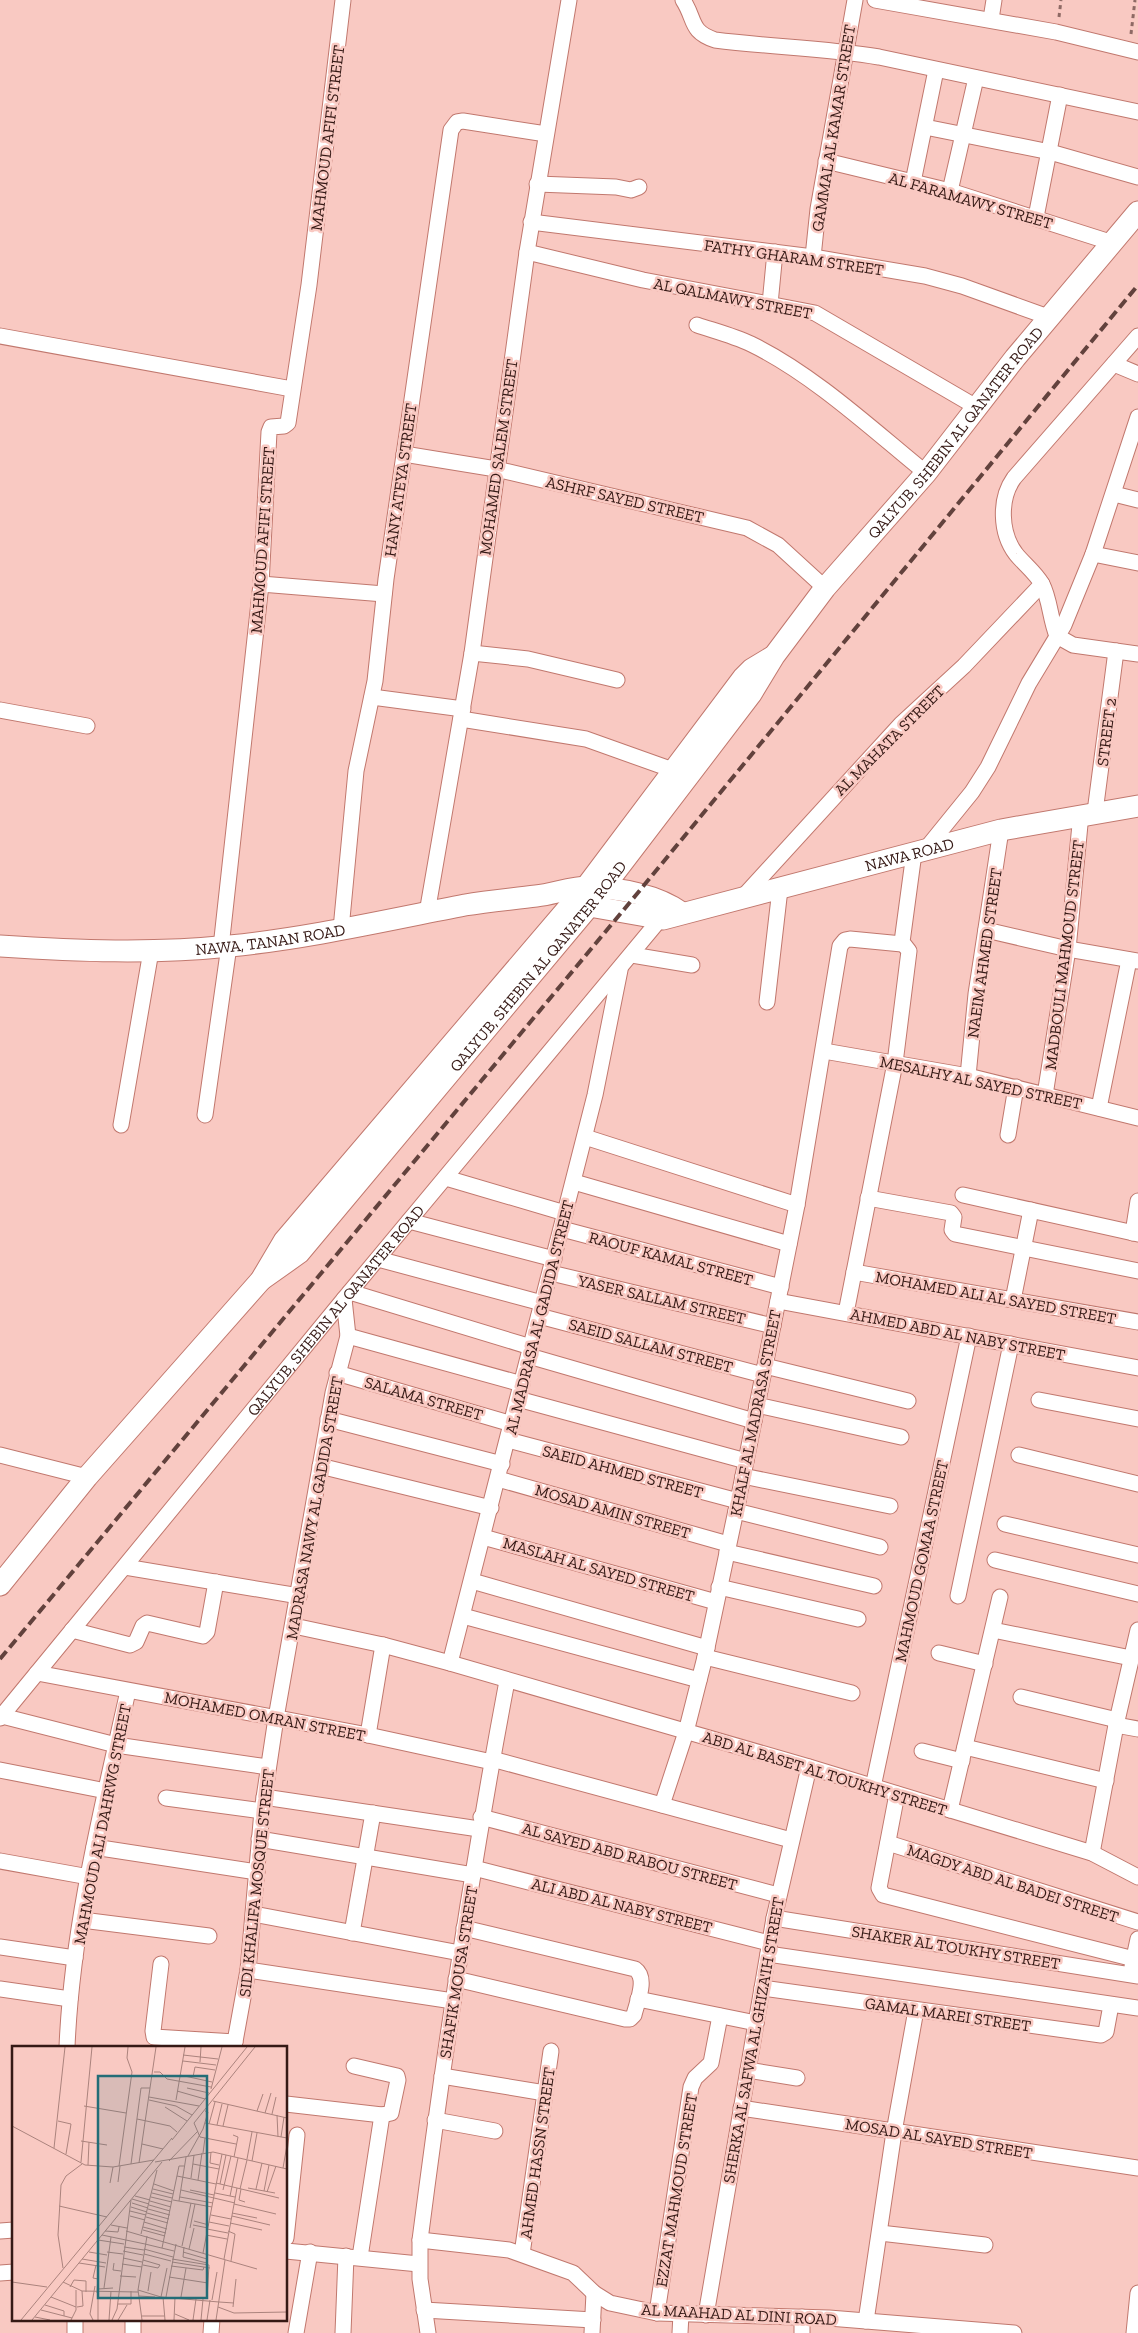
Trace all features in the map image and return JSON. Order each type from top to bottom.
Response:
[{"type":"main road","name":"QALYUB, SHEBIN AL QANATER ROAD","points":[[0,1585],[87,1477],[261,1280],[299,1253],[756,689],[774,656],[826,588],[926,473],[1015,358],[1051,318],[1138,212]]},
{"type":"main road","name":"QALYUB, SHEBIN AL QANATER ROAD","points":[[588,896],[673,770],[743,678],[752,669],[774,656]]},
{"type":"main road","name":"NAWA ROAD","points":[[588,896],[672,912],[740,900],[1002,830],[1088,813],[1138,806]]},
{"type":"main road","name":"NAWA, TANAN ROAD","points":[[0,946],[92,951],[151,951],[225,946],[287,940],[475,904],[539,896],[588,896]]},
{"type":"street","name":"MAHMOUD AFIFI STREET","points":[[205,1115],[225,946],[261,584],[269,432],[271,427],[284,426],[288,423],[309,285],[343,0]]},
{"type":"street","name":"MOHAMED SALEM STREET","points":[[427,913],[472,653],[531,222],[569,0]]},
{"type":"street","points":[[683,0],[695,29],[715,40],[784,48],[846,52],[913,63],[936,70],[1138,112]]},
{"type":"street","name":"GAMMAL AL KAMAR STREET","points":[[813,257],[826,161],[855,0]]},
{"type":"street","points":[[875,0],[992,19],[1134,51]]},
{"type":"street","points":[[992,19],[994,0]]},
{"type":"street","points":[[913,182],[936,70]]},
{"type":"street","points":[[950,191],[976,78]]},
{"type":"street","points":[[1036,217],[1060,95]]},
{"type":"street","name":"HANY ATEYA STREET","points":[[341,929],[356,771],[372,697],[378,658],[384,594],[451,130],[456,122],[463,121],[546,134]]},
{"type":"street","points":[[925,127],[1050,152],[1138,177]]},
{"type":"street","name":"AL FARAMAWY STREET","points":[[826,161],[950,191],[1036,217],[1113,244]]},
{"type":"street","points":[[538,184],[616,187],[631,190],[639,187]]},
{"type":"street","name":"FATHY GHARAM STREET","points":[[531,222],[813,257],[944,280],[1051,318]]},
{"type":"street","name":"AL QALMAWY STREET","points":[[527,252],[643,280],[815,313],[978,408]]},
{"type":"street","points":[[770,304],[775,252]]},
{"type":"street","points":[[697,326],[750,343],[783,362],[836,400],[926,473]]},
{"type":"street","points":[[0,336],[292,389]]},
{"type":"street","points":[[1138,336],[1014,478],[1007,488],[1003,513],[1009,541],[1015,553],[1042,584],[1057,636],[1073,645],[1138,654]]},
{"type":"street","points":[[1114,364],[1138,374]]},
{"type":"street","points":[[846,1313],[895,1063],[909,951],[902,944],[919,851],[972,792],[988,767],[1029,683],[1068,615],[1093,554],[1138,417]]},
{"type":"street","name":"ASHRF SAYED STREET","points":[[404,454],[496,469],[747,528],[778,545],[826,588]]},
{"type":"street","points":[[1114,494],[1138,500]]},
{"type":"street","points":[[1093,554],[1138,563]]},
{"type":"street","points":[[261,584],[384,594]]},
{"type":"street","name":"AL MAHATA STREET","points":[[740,900],[895,731],[964,666],[1042,584]]},
{"type":"street","name":"STREET 2","points":[[1088,813],[1116,651]]},
{"type":"street","points":[[472,653],[528,659],[617,680]]},
{"type":"street","points":[[372,697],[586,739],[673,770]]},
{"type":"street","points":[[0,710],[87,726]]},
{"type":"street","name":"MADBOULI MAHMOUD STREET","points":[[1045,1095],[1088,813]]},
{"type":"street","name":"NAEIM AHMED STREET","points":[[968,1076],[976,994],[1002,830]]},
{"type":"street","points":[[767,1002],[780,889]]},
{"type":"street","name":"QALYUB, SHEBIN AL QANATER ROAD","points":[[1,1717],[347,1296],[620,969],[672,912]]},
{"type":"street","points":[[986,930],[1068,949],[1134,960],[1099,1108]]},
{"type":"street","name":"KHALF AL MADRASA STREET","points":[[662,1805],[686,1732],[706,1652],[737,1506],[798,1204],[840,946],[845,940],[850,939],[902,944]]},
{"type":"street","points":[[121,1125],[151,951]]},
{"type":"street","points":[[632,955],[692,966]]},
{"type":"street","name":"AL MADRASA AL GADIDA STREET","points":[[450,1663],[574,1182],[620,969]]},
{"type":"street","name":"MESALHY AL SAYED STREET","points":[[824,1051],[968,1076],[1138,1118]]},
{"type":"street","points":[[1008,1135],[1016,1087]]},
{"type":"street","points":[[585,1137],[798,1204]]},
{"type":"street","points":[[446,1178],[566,1214]]},
{"type":"street","points":[[574,1182],[789,1244]]},
{"type":"street","points":[[964,1195],[1135,1234],[1138,1202]]},
{"type":"street","points":[[868,1198],[951,1212],[954,1217],[952,1230],[955,1234],[1138,1271]]},
{"type":"street","points":[[1013,1300],[1031,1210]]},
{"type":"street","name":"YASER SALLAM STREET","points":[[409,1222],[552,1266],[773,1326]]},
{"type":"street","name":"RAOUF KAMAL STREET","points":[[562,1229],[780,1294]]},
{"type":"street","name":"SAEID SALLAM STREET","points":[[378,1259],[541,1310],[764,1370],[908,1401]]},
{"type":"street","name":"MOHAMED ALI AL SAYED STREET","points":[[854,1272],[1138,1322]]},
{"type":"street","name":"AHMED ABD AL NABY STREET","points":[[780,1294],[846,1313],[1138,1368]]},
{"type":"street","points":[[347,1296],[754,1421]]},
{"type":"street","name":"MADRASA NAWY AL GADIDA STREET","points":[[276,1718],[294,1626],[328,1419],[337,1373],[348,1336],[347,1296]]},
{"type":"street","points":[[348,1336],[522,1384]]},
{"type":"street","name":"MAHMOUD GOMAA STREET","points":[[873,1787],[969,1336]]},
{"type":"street","points":[[958,1596],[1011,1344]]},
{"type":"street","name":"SALAMA STREET","points":[[337,1373],[512,1424]]},
{"type":"street","points":[[518,1399],[746,1460]]},
{"type":"street","points":[[1039,1400],[1138,1419]]},
{"type":"street","points":[[757,1405],[901,1437]]},
{"type":"street","name":"MOSAD AMIN STREET","points":[[328,1419],[500,1472],[727,1548],[874,1586]]},
{"type":"street","name":"SAEID AHMED STREET","points":[[508,1440],[880,1547]]},
{"type":"street","points":[[0,1455],[87,1477]]},
{"type":"street","points":[[1020,1455],[1138,1484]]},
{"type":"street","points":[[320,1466],[491,1508]]},
{"type":"street","points":[[743,1476],[890,1506]]},
{"type":"street","points":[[1005,1524],[1138,1555]]},
{"type":"street","name":"MASLAH AL SAYED STREET","points":[[483,1537],[716,1602]]},
{"type":"street","points":[[995,1560],[1138,1594]]},
{"type":"street","points":[[124,1567],[299,1596]]},
{"type":"street","points":[[472,1580],[706,1652],[852,1693]]},
{"type":"street","points":[[72,1630],[130,1645],[136,1642],[143,1626],[147,1623],[203,1636],[207,1632],[216,1582]]},
{"type":"street","points":[[719,1587],[858,1619]]},
{"type":"street","points":[[950,1810],[1000,1597]]},
{"type":"street","points":[[463,1616],[699,1680]]},
{"type":"street","name":"ABD AL BASET AL TOUKHY STREET","points":[[294,1626],[383,1645],[450,1663],[808,1767],[1092,1853],[1138,1877]]},
{"type":"street","points":[[993,1630],[1133,1664]]},
{"type":"street","points":[[1092,1853],[1116,1723],[1133,1664],[1138,1630]]},
{"type":"street","points":[[368,1735],[383,1645]]},
{"type":"street","points":[[939,1653],[984,1664]]},
{"type":"street","name":"MOHAMED OMRAN STREET","points":[[37,1673],[368,1735],[492,1761],[791,1840]]},
{"type":"street","name":"SHAFIK MOUSA STREET","points":[[428,2333],[419,2264],[420,2240],[442,2076],[480,1823],[507,1681]]},
{"type":"street","name":"MAHMOUD ALI DAHRWG STREET","points":[[66,2046],[70,1999],[94,1847],[128,1691]]},
{"type":"street","points":[[1021,1697],[1138,1729]]},
{"type":"street","points":[[1,1717],[116,1745],[268,1767]]},
{"type":"street","name":"SIDI KHALIFA MOSQUE STREET","points":[[235,2045],[248,1970],[259,1839],[276,1718]]},
{"type":"street","points":[[922,1751],[964,1754],[1106,1781]]},
{"type":"street","name":"SHERKA AL SAFWA AL GHIZA'IH STREET","points":[[706,2315],[768,1948],[778,1895],[808,1767]]},
{"type":"street","points":[[0,1770],[106,1791]]},
{"type":"street","points":[[897,1794],[879,1888],[883,1895],[1134,1959]]},
{"type":"street","name":"AL SAYED ABD RABOU STREET","points":[[166,1798],[263,1804],[480,1823],[778,1895]]},
{"type":"street","points":[[352,1933],[373,1813]]},
{"type":"street","name":"ALI ABD AL NABY STREET","points":[[259,1839],[366,1857],[473,1871],[768,1948],[1138,2008]]},
{"type":"street","name":"MAGDY ABD AL BADEI STREET","points":[[888,1843],[1138,1922]]},
{"type":"street","points":[[94,1847],[257,1872]]},
{"type":"street","points":[[0,1861],[89,1877]]},
{"type":"street","points":[[254,1914],[460,1953]]},
{"type":"street","name":"SHAKER AL TOUKHY STREET","points":[[774,1918],[1134,1975]]},
{"type":"street","points":[[82,1920],[209,1936]]},
{"type":"street","points":[[456,1979],[630,2019],[634,2015],[642,1979],[640,1972],[635,1969],[464,1928]]},
{"type":"street","points":[[1134,1975],[1134,1959],[1138,1939]]},
{"type":"street","points":[[0,1947],[76,1958]]},
{"type":"street","points":[[161,1964],[152,2031],[154,2042],[235,2045]]},
{"type":"street","points":[[248,1970],[453,2001]]},
{"type":"street","name":"GAMAL MAREI STREET","points":[[762,1988],[1101,2035],[1106,2032],[1111,2005]]},
{"type":"street","points":[[0,1989],[70,1999]]},
{"type":"street","points":[[638,1999],[756,2023]]},
{"type":"street","points":[[866,2321],[894,2132],[916,2010]]},
{"type":"street","name":"EZZAT MAHMOUD STREET","points":[[657,2313],[691,2087],[696,2078],[711,2063],[720,2016]]},
{"type":"street","name":"AHMED HASSN STREET","points":[[522,2254],[551,2051]]},
{"type":"street","points":[[343,2333],[353,2256],[387,2113],[398,2080],[397,2076],[354,2066]]},
{"type":"street","points":[[748,2070],[797,2078]]},
{"type":"street","points":[[442,2076],[545,2092]]},
{"type":"street","points":[[288,2104],[387,2113]]},
{"type":"street","name":"MOSAD AL SAYED STREET","points":[[741,2108],[1138,2168]]},
{"type":"street","points":[[436,2120],[495,2131]]},
{"type":"street","points":[[288,2203],[297,2135]]},
{"type":"street","points":[[880,2233],[985,2245]]},
{"type":"street","name":"AL MAAHAD AL DINI ROAD","points":[[420,2240],[495,2247],[522,2254],[573,2273],[594,2293],[618,2306],[657,2313],[802,2317],[1014,2333]]},
{"type":"street","points":[[288,2251],[419,2264]]},
{"type":"street","points":[[296,2333],[310,2252]]},
{"type":"street","points":[[424,2310],[593,2326],[594,2293]]},
{"type":"street","points":[[1134,2333],[1138,2293]]},
{"type":"street","points":[[680,2333],[681,2314]]},
{"type":"street","points":[[802,2317],[802,2333]]},
{"type":"street","points":[[75,2320],[75,2333]]},
{"type":"street","points":[[133,2320],[133,2333]]},
{"type":"street","points":[[211,2333],[212,2320]]},
{"type":"path","points":[[1134,51],[1135,0]]},
{"type":"railway","points":[[0,1659],[636,895],[1138,285]]}]
